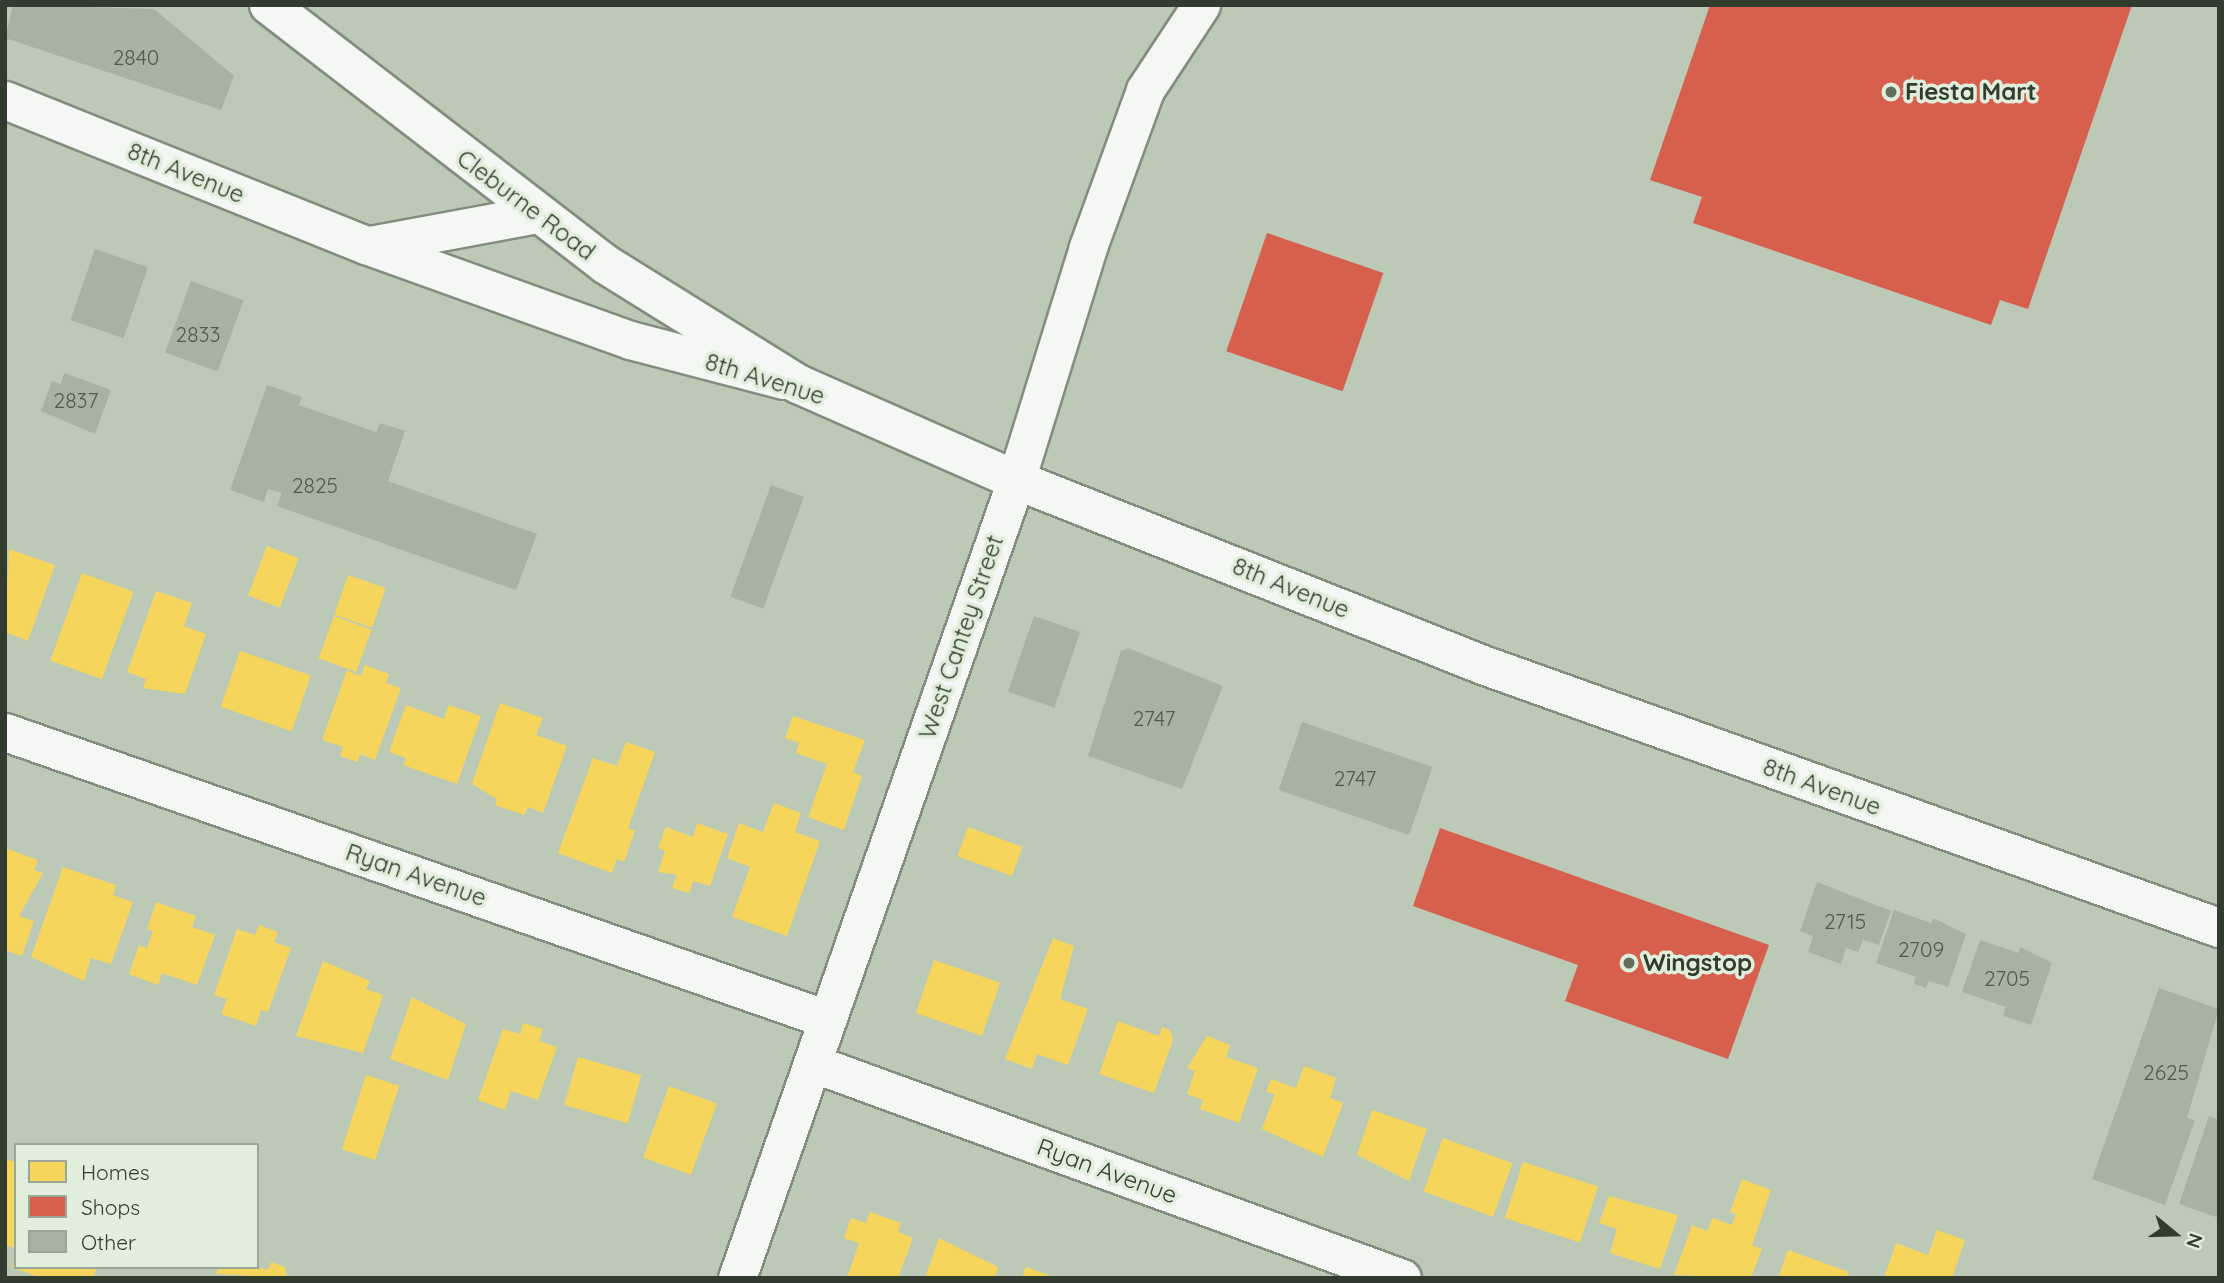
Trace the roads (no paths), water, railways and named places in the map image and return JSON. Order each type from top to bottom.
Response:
[{"type":"main road","name":"Cleburne Road","points":[[269,5],[605,264],[798,384]]},
{"type":"main road","name":"8th Avenue","points":[[798,384],[1016,480],[1495,669],[2219,928]]},
{"type":"street","name":"West Cantey Street","points":[[737,1278],[1016,480],[1088,247],[1145,90],[1202,5]]},
{"type":"street","name":"8th Avenue","points":[[5,100],[366,245],[630,340],[798,384]]},
{"type":"street","points":[[366,245],[538,214]]},
{"type":"street","name":"Ryan Avenue","points":[[5,732],[827,1019]]},
{"type":"street","name":"Ryan Avenue","points":[[812,1063],[1402,1278]]},
{"type":"place","name":"Fiesta Mart","points":[[1891,92]]},
{"type":"place","name":"Wingstop","points":[[1629,963]]}]
